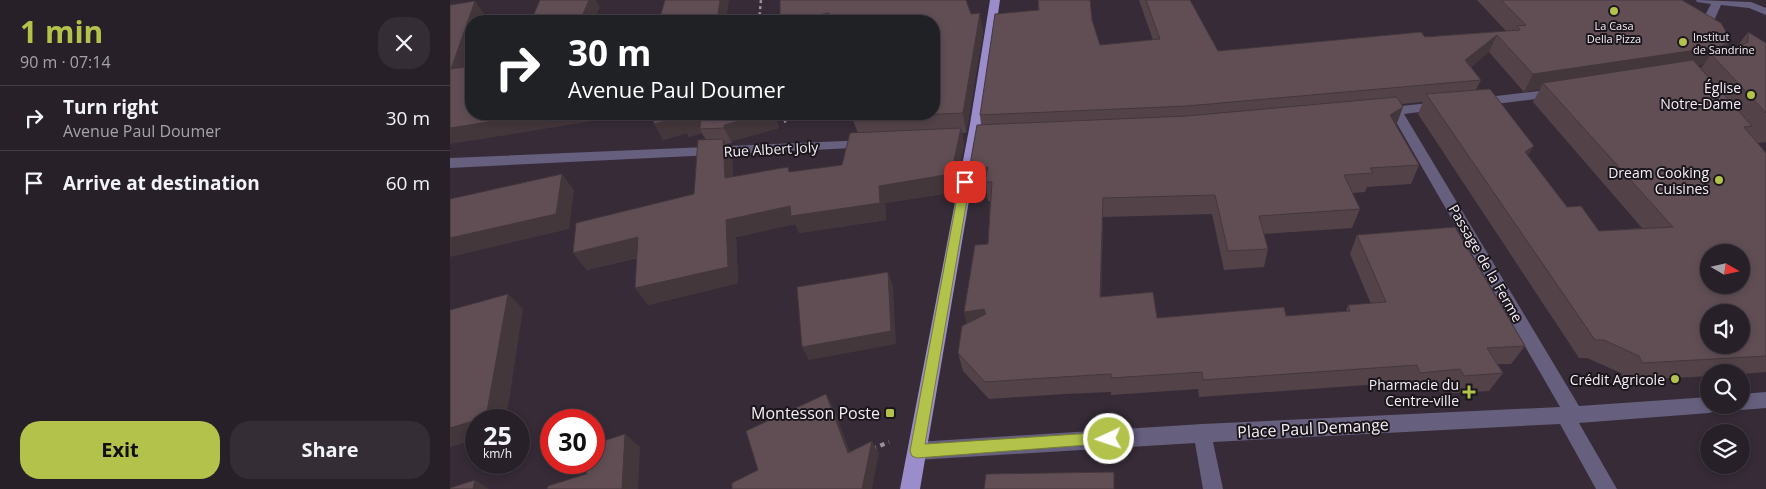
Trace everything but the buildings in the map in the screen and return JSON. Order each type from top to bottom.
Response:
[{"type":"main road","points":[[910,489],[978,139],[995,0]]},
{"type":"street","points":[[1701,0],[1717,3],[1750,3],[1765,0]]},
{"type":"street","points":[[1717,3],[1707,23],[1719,45]]},
{"type":"street","points":[[1750,3],[1766,12]]},
{"type":"street","points":[[1366,113],[1567,92]]},
{"type":"street","name":"Passage de la Ferme","points":[[1395,110],[1570,416],[1607,489]]},
{"type":"street","points":[[956,140],[978,139]]},
{"type":"street","name":"Rue Albert Joly","points":[[450,163],[883,143]]},
{"type":"street","points":[[1750,401],[1766,400]]},
{"type":"street","name":"Place Paul Demange","points":[[918,444],[1570,416],[1700,406]]},
{"type":"street","points":[[1202,433],[1213,489]]},
{"type":"path","points":[[759,15],[762,0]]},
{"type":"path","points":[[868,451],[885,442],[918,444]]},
{"type":"place","name":"La Casa Della Pizza","points":[[1614,11]]},
{"type":"place","name":"Institut de Sandrine","points":[[1683,42]]},
{"type":"place","name":"Église Notre-Dame","points":[[1751,95]]},
{"type":"place","name":"Dream Cooking Cuisines","points":[[1719,180]]},
{"type":"place","name":"Crédit Agricole","points":[[1675,379]]},
{"type":"place","name":"Pharmacie du Centre-ville","points":[[1469,392]]},
{"type":"place","name":"Montesson Poste","points":[[890,413]]},
{"type":"route","points":[[965,182],[917,451],[1109,439]]}]
